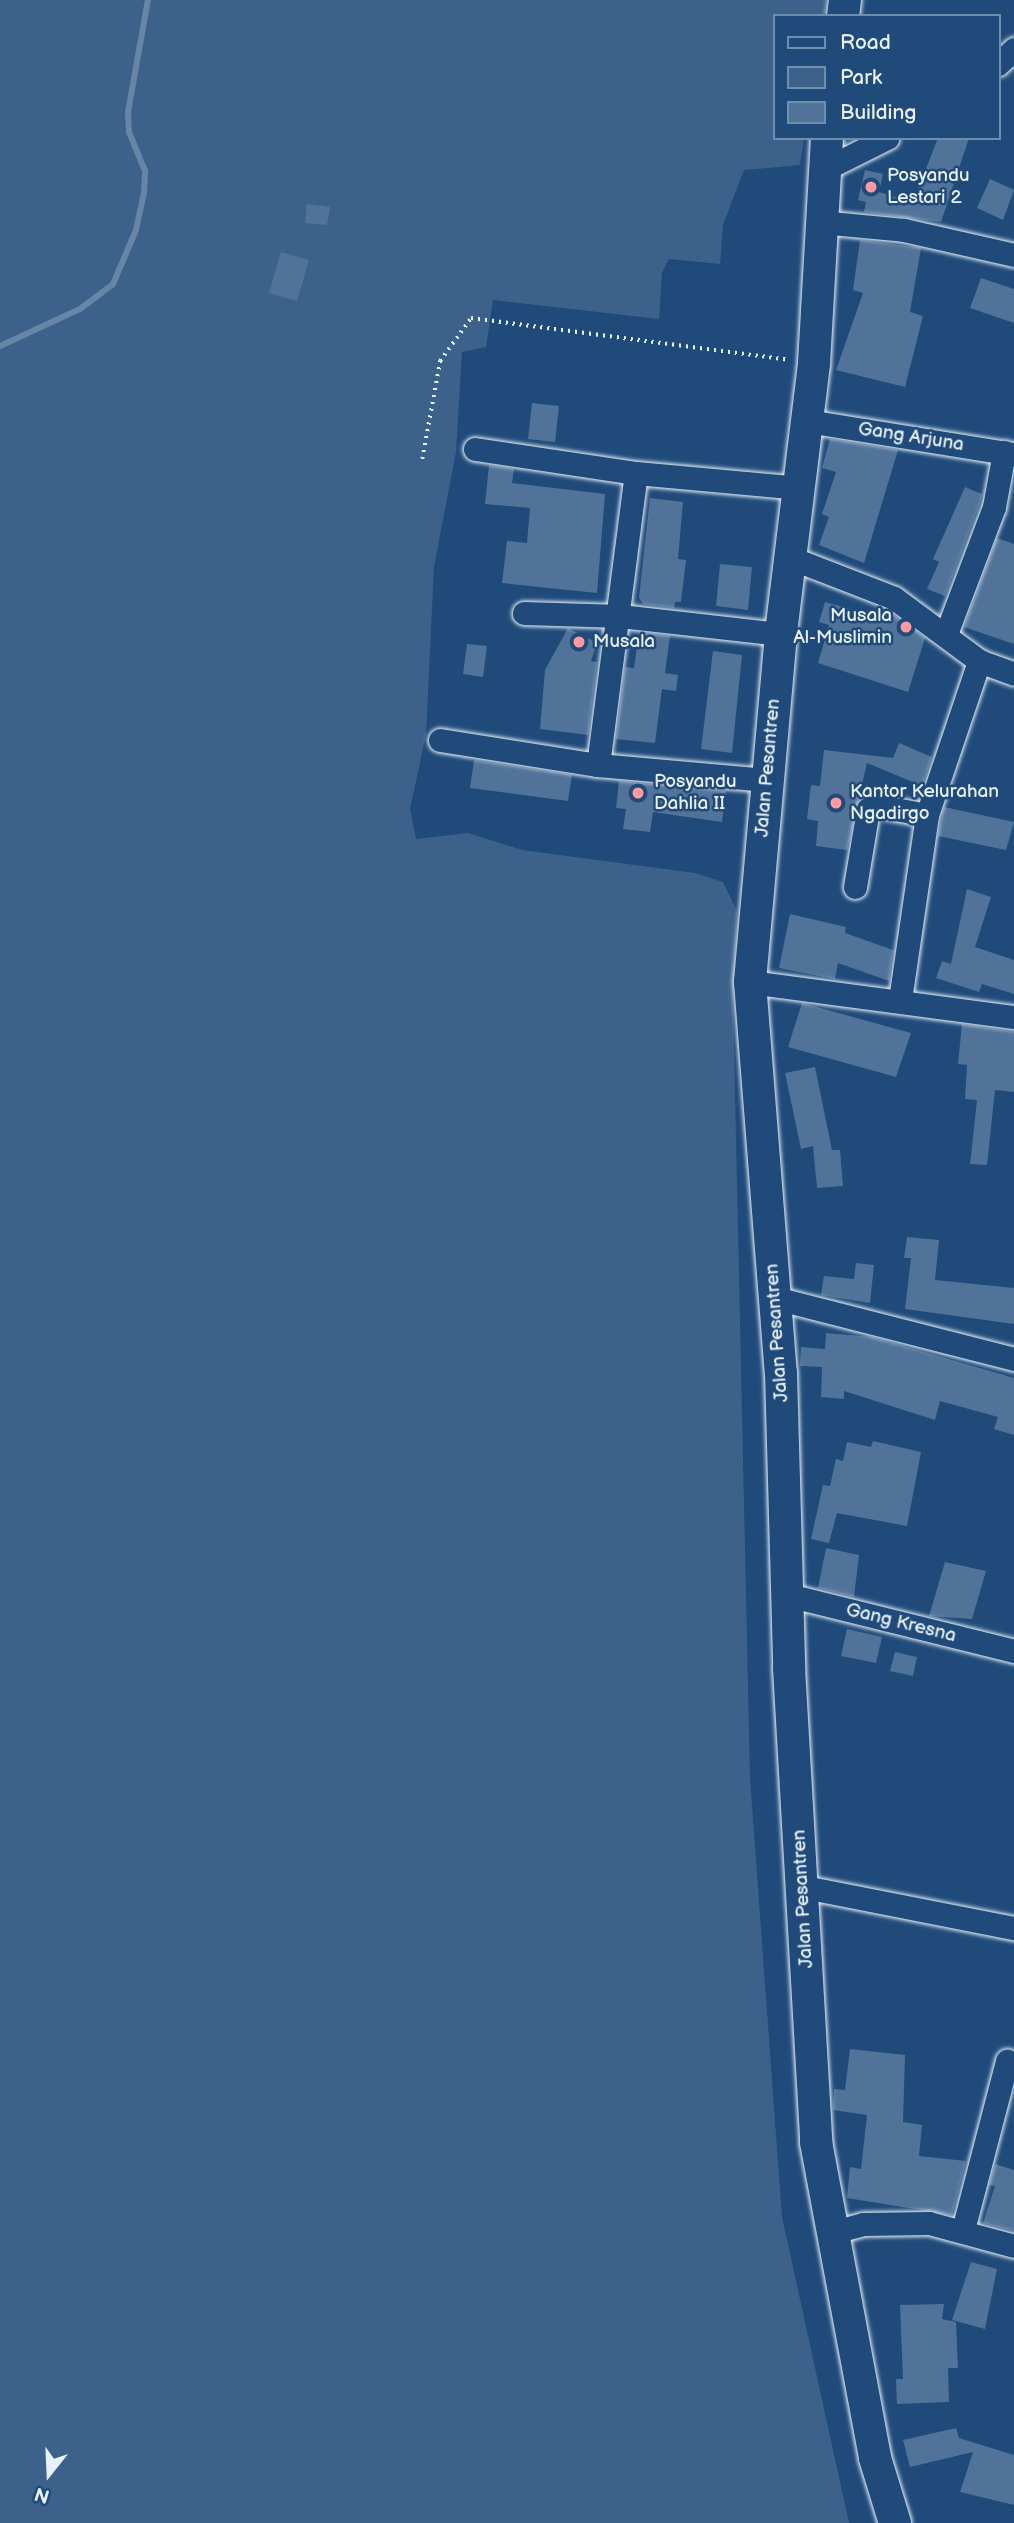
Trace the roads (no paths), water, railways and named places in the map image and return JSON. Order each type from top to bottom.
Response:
[{"type":"main road","name":"Jalan Pesantren","points":[[827,140],[814,364],[781,634],[750,982],[775,1298],[799,1886],[816,2142],[830,2233],[876,2458],[895,2523]]},
{"type":"street","points":[[1000,62],[1014,49]]},
{"type":"street","points":[[823,170],[883,140]]},
{"type":"street","points":[[820,222],[904,230],[1014,255]]},
{"type":"street","name":"Gang Arjuna","points":[[807,421],[1009,453]]},
{"type":"street","points":[[475,449],[636,473],[800,488]]},
{"type":"street","points":[[946,634],[993,507],[1009,453]]},
{"type":"street","points":[[598,765],[620,616],[636,473]]},
{"type":"street","points":[[792,558],[883,593],[946,634],[979,661],[1014,674]]},
{"type":"street","points":[[524,613],[620,616],[781,634]]},
{"type":"street","points":[[900,1001],[927,815],[979,661]]},
{"type":"street","points":[[440,740],[598,765],[766,780]]},
{"type":"street","points":[[855,887],[868,809],[879,806],[927,815]]},
{"type":"street","points":[[750,982],[1014,1017]]},
{"type":"street","points":[[775,1298],[1014,1359]]},
{"type":"street","name":"Gang Kresna","points":[[788,1595],[1014,1651]]},
{"type":"street","points":[[799,1886],[1014,1928]]},
{"type":"street","points":[[963,2230],[1007,2061]]},
{"type":"street","points":[[830,2233],[893,2223],[963,2230],[1014,2246]]},
{"type":"waterway","points":[[0,346],[80,309],[113,284],[136,230],[144,193],[145,171],[129,132],[128,112],[148,0]]},
{"type":"place","name":"Posyandu Lestari 2","points":[[871,187]]},
{"type":"place","name":"Musala Al-Muslimin","points":[[906,627]]},
{"type":"place","name":"Musala","points":[[579,642]]},
{"type":"place","name":"Posyandu Dahlia II","points":[[638,793]]},
{"type":"place","name":"Kantor Kelurahan Ngadirgo","points":[[836,803]]}]
